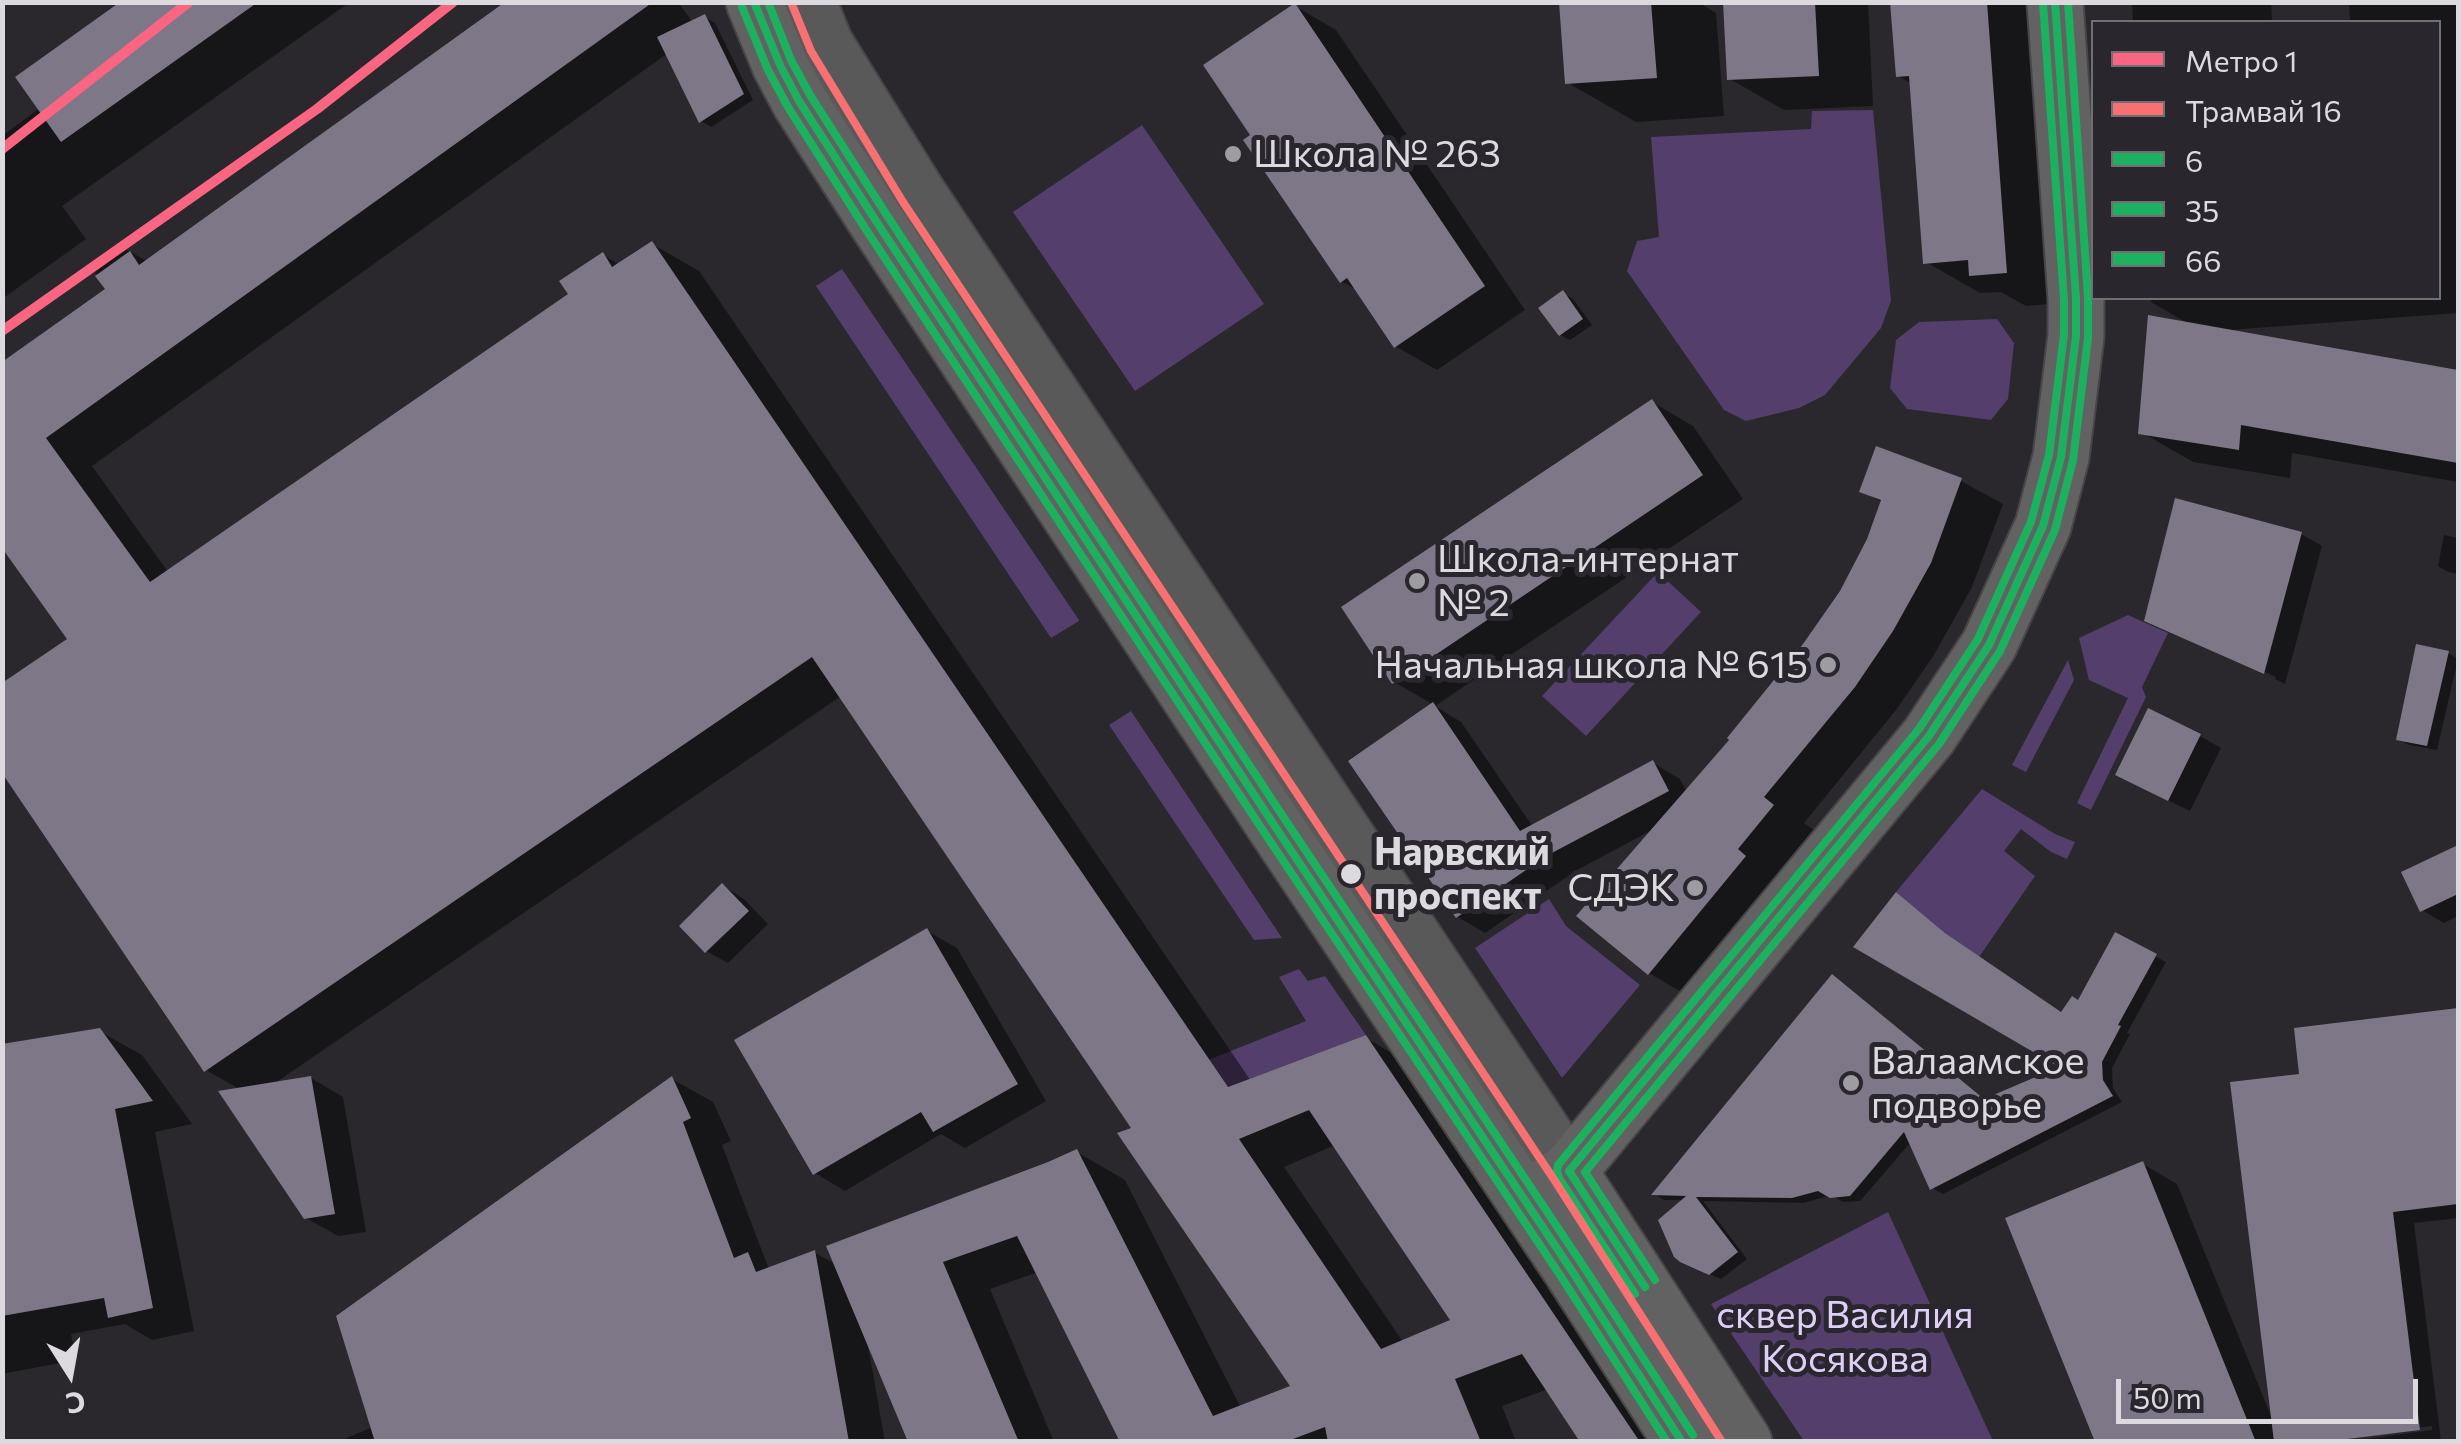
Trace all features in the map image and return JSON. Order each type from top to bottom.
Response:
[{"type":"main road","points":[[754,2],[793,89],[876,221],[1682,1442]]},
{"type":"main road","points":[[1525,1200],[1569,1170],[1929,736],[1989,646],[2043,526],[2061,456],[2076,336],[2055,2]]},
{"type":"main road","points":[[1569,1170],[1744,1442]]},
{"type":"street","points":[[808,2],[825,44],[916,191],[1569,1170]]},
{"type":"green space","points":[[1873,110],[1891,301],[1881,328],[1825,395],[1799,408],[1746,421],[1724,410],[1627,271],[1637,241],[1659,237],[1651,137],[1811,129],[1812,111]]},
{"type":"green space","points":[[1142,125],[1264,304],[1135,391],[1013,212]]},
{"type":"green space","points":[[842,269],[1079,621],[1051,638],[816,286]]},
{"type":"green space","points":[[1997,319],[2014,343],[2008,399],[1991,420],[1907,409],[1890,388],[1896,340],[1919,322]]},
{"type":"green space","points":[[1658,572],[1701,612],[1586,736],[1542,696]]},
{"type":"green space","points":[[2128,615],[2168,633],[2142,687],[2146,697],[2091,810],[2077,803],[2128,698],[2089,680],[2079,638]]},
{"type":"green space","points":[[2068,660],[2074,680],[2026,772],[2012,765]]},
{"type":"green space","points":[[1131,711],[1282,938],[1254,940],[1109,725]]},
{"type":"green space","points":[[1982,789],[2075,842],[2067,859],[2021,829],[2004,851],[2035,876],[1979,957],[1896,892]]},
{"type":"green space","points":[[1549,899],[1566,926],[1640,985],[1562,1078],[1475,948]]},
{"type":"green space","points":[[1299,969],[1308,981],[1325,976],[1366,1035],[1228,1087],[1208,1060],[1306,1021],[1279,977]]},
{"type":"green space","name":"сквер Василия Косякова","points":[[1888,1212],[1993,1441],[1804,1441],[1711,1304]]},
{"type":"building","points":[[120,2],[258,2],[61,142],[15,77]]},
{"type":"building","points":[[505,2],[653,2],[46,438],[150,582],[568,294],[559,281],[603,252],[612,267],[652,241],[1228,1087],[1366,1035],[1640,1442],[1580,1442],[1522,1354],[1455,1379],[1481,1442],[1328,1442],[1325,1427],[1285,1442],[1120,1442],[1017,1236],[943,1262],[1019,1442],[908,1442],[826,1246],[1077,1149],[1213,1416],[1290,1386],[1117,1133],[1131,1128],[812,657],[204,1072],[2,773],[2,683],[67,639],[2,548],[2,362],[105,289],[95,276],[130,251],[139,265]],"holes":[[[1309,1110],[1450,1320],[1381,1349],[1239,1139]]]},
{"type":"building","points":[[1559,2],[1651,2],[1657,78],[1565,84]]},
{"type":"building","points":[[1723,2],[1815,2],[1819,76],[1727,80]]},
{"type":"building","points":[[1890,2],[1987,2],[2007,273],[1969,276],[1968,260],[1923,264],[1909,76],[1896,77]]},
{"type":"building","points":[[1295,3],[1485,286],[1394,348],[1347,278],[1340,283],[1243,140],[1250,135],[1203,65]]},
{"type":"building","points":[[705,14],[744,94],[699,123],[657,37]]},
{"type":"building","points":[[1563,290],[1583,319],[1559,336],[1538,308]]},
{"type":"building","points":[[2148,315],[2458,370],[2458,463],[2241,425],[2239,450],[2138,434]]},
{"type":"building","points":[[1652,399],[1703,475],[1392,684],[1341,607]]},
{"type":"building","name":"Начальная школа № 615","points":[[1876,446],[1962,478],[1931,563],[1893,631],[1855,687],[1764,797],[1774,805],[1738,849],[1746,856],[1648,975],[1576,916],[1729,740],[1840,591],[1867,539],[1881,500],[1859,492]]},
{"type":"building","points":[[2175,498],[2302,532],[2264,674],[2144,621]]},
{"type":"building","points":[[2416,644],[2449,651],[2427,746],[2396,740]]},
{"type":"building","points":[[1433,702],[1520,831],[1653,760],[1669,791],[1548,855],[1456,918],[1348,761]]},
{"type":"building","points":[[2148,708],[2201,734],[2168,801],[2115,775]]},
{"type":"building","points":[[2458,845],[2458,894],[2420,912],[2401,872]]},
{"type":"building","points":[[722,883],[749,911],[705,953],[679,926]]},
{"type":"building","name":"Валаамское подворье","points":[[1896,892],[1945,933],[2061,1012],[2072,996],[2078,1000],[2115,932],[2157,954],[2102,1062],[2103,1080],[2113,1096],[1930,1190],[1904,1132],[1850,1196],[1830,1198],[1818,1191],[1792,1198],[1696,1197],[1738,1252],[1709,1275],[1680,1262],[1658,1220],[1686,1196],[1651,1195],[1832,974],[1984,1099],[2059,1067],[1853,947]]},
{"type":"building","points":[[927,928],[1018,1084],[933,1132],[921,1112],[813,1175],[734,1040]]},
{"type":"building","points":[[2458,1008],[2458,1204],[2393,1212],[2420,1430],[2323,1442],[2274,1442],[2230,1082],[2299,1074],[2294,1028]]},
{"type":"building","points":[[100,1028],[153,1101],[115,1109],[153,1308],[108,1318],[104,1298],[2,1316],[2,1044]]},
{"type":"building","points":[[311,1076],[335,1214],[304,1219],[218,1091]]},
{"type":"building","points":[[672,1076],[691,1118],[683,1122],[734,1258],[748,1252],[756,1272],[815,1250],[849,1442],[375,1442],[336,1316]]},
{"type":"building","points":[[2143,1161],[2256,1442],[2095,1442],[2005,1218]]},
{"type":"metro line","name":"1","points":[[2,149],[189,2]]},
{"type":"metro line","name":"1","points":[[2,331],[317,109],[453,2]]},
{"type":"tram line","name":"16","points":[[791,2],[811,51],[903,202],[1555,1181],[1722,1442]]},
{"type":"transit line","name":"6","points":[[754,2],[799,101],[876,221],[1682,1442]]},
{"type":"transit line","name":"66","points":[[768,2],[810,95],[886,214],[1693,1435]]},
{"type":"transit line","name":"6","points":[[1645,1287],[1569,1171],[1929,736],[1989,645],[2043,526],[2061,457],[2076,336],[2055,2]]},
{"type":"transit line","name":"35","points":[[1655,1280],[1585,1172],[1939,744],[2000,651],[2055,530],[2073,460],[2088,338],[2068,2]]},
{"type":"transit line","name":"66","points":[[1635,1294],[1559,1178],[1558,1165],[1919,729],[1978,639],[2031,522],[2049,455],[2064,335],[2043,3]]},
{"type":"transit line","name":"35","points":[[742,7],[788,107],[865,228],[1667,1442]]},
{"type":"place","name":"Школа № 263","points":[[1233,154]]},
{"type":"place","name":"Школа-интернат № 2","points":[[1417,581]]},
{"type":"place","name":"Начальная школа № 615","points":[[1828,665]]},
{"type":"place","name":"Нарвский проспект","points":[[1351,874]]},
{"type":"place","name":"СДЭК","points":[[1695,888]]},
{"type":"place","name":"Валаамское подворье","points":[[1851,1083]]}]
